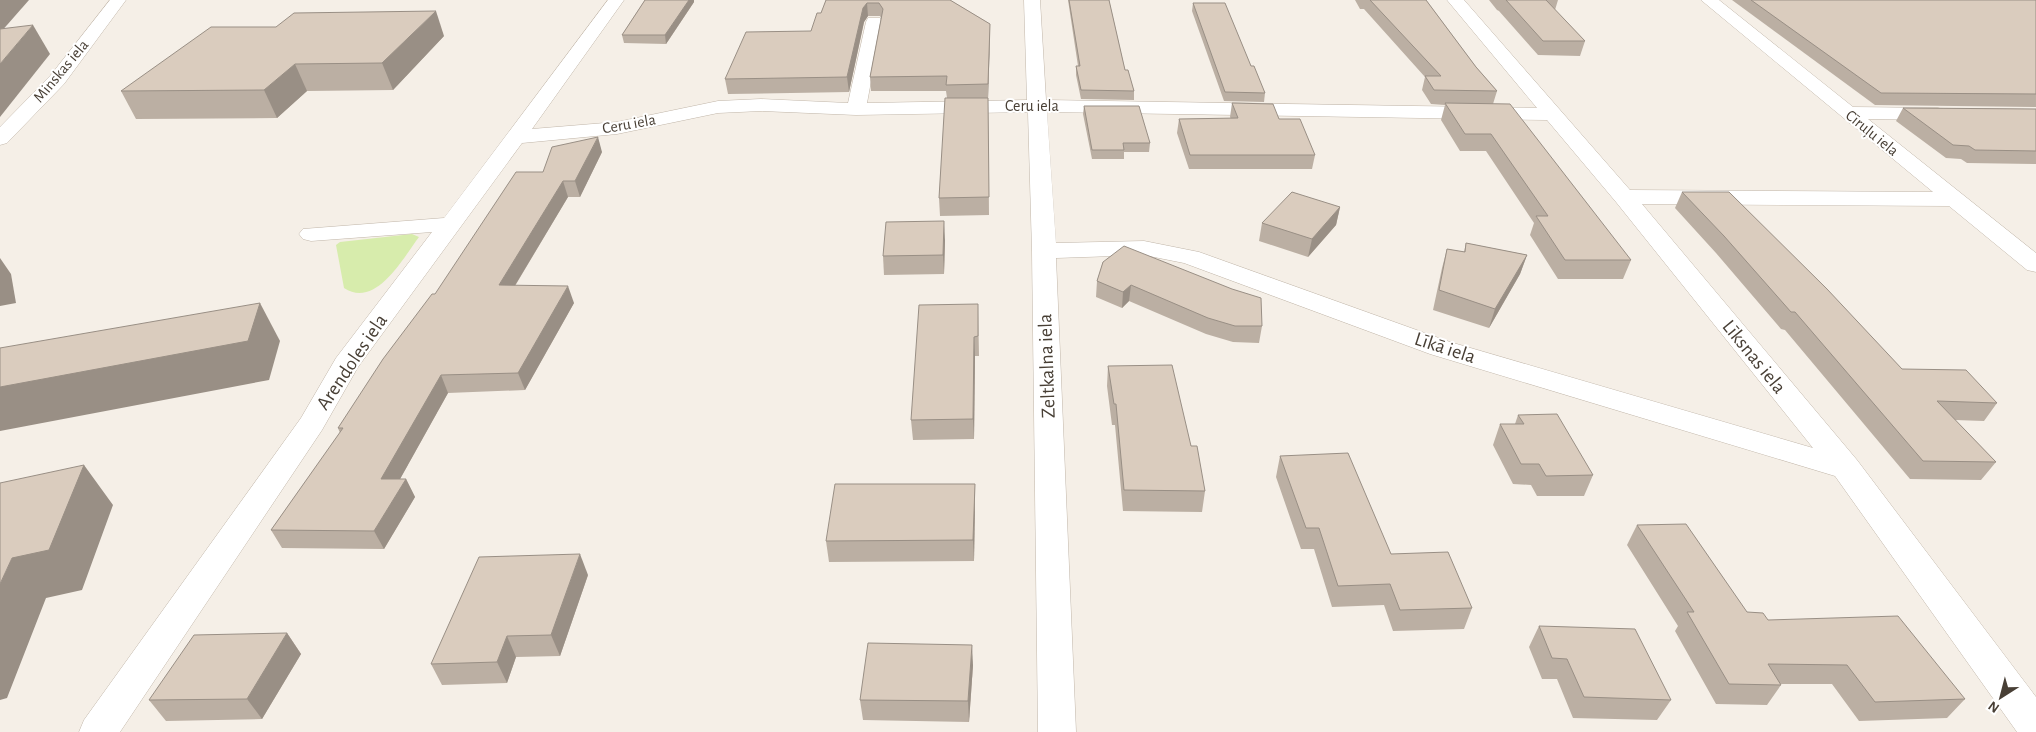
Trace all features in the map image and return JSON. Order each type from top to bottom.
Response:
[{"type":"street","name":"Minskas iela","points":[[0,139],[57,80],[118,0]]},
{"type":"street","name":"Arendoles iela","points":[[98,732],[312,423],[346,364],[616,0]]},
{"type":"street","name":"Zeltkalna iela","points":[[1032,0],[1044,251],[1057,732]]},
{"type":"street","name":"Līksnas iela","points":[[1455,0],[1624,197],[1846,468],[2036,727]]},
{"type":"street","name":"Cīruļu iela","points":[[1709,0],[2036,265]]},
{"type":"street","points":[[856,108],[874,22]]},
{"type":"street","name":"Ceru iela","points":[[516,137],[617,128],[718,106],[761,105],[856,108],[1037,106],[1551,114]]},
{"type":"street","points":[[1847,113],[1956,114]]},
{"type":"street","points":[[1624,197],[1953,199]]},
{"type":"street","points":[[312,234],[451,224]]},
{"type":"street","name":"Līkā iela","points":[[1044,251],[1144,248],[1190,257],[1440,348],[1846,468]]},
{"type":"green space","points":[[412,234],[419,237],[397,268],[378,287],[367,292],[356,293],[344,288],[336,245],[340,242]]},
{"type":"building","points":[[645,0],[689,0],[665,35],[622,35]]},
{"type":"building","points":[[826,0],[950,0],[990,24],[988,84],[946,85],[947,76],[870,77],[883,9],[879,3],[867,3],[863,8],[847,77],[725,79],[746,32],[811,31],[817,13],[821,13]]},
{"type":"building","points":[[1069,0],[1109,0],[1125,70],[1128,70],[1134,91],[1081,90],[1076,66],[1080,66]]},
{"type":"building","points":[[1370,0],[1426,0],[1476,67],[1497,91],[1434,90],[1425,76],[1441,76]]},
{"type":"building","points":[[1506,0],[1546,0],[1585,41],[1543,41]]},
{"type":"building","points":[[1751,0],[2036,0],[2036,94],[1881,93]]},
{"type":"building","points":[[1193,3],[1225,3],[1251,66],[1254,66],[1265,93],[1225,92]]},
{"type":"building","points":[[436,11],[382,63],[295,64],[264,90],[121,91],[211,27],[276,27],[294,13]]},
{"type":"building","points":[[33,25],[0,64],[0,29]]},
{"type":"building","points":[[945,98],[988,98],[989,197],[939,198]]},
{"type":"building","points":[[1232,103],[1273,104],[1279,119],[1300,119],[1315,155],[1190,155],[1179,119],[1238,118]]},
{"type":"building","points":[[1445,103],[1510,104],[1631,260],[1565,260],[1536,216],[1548,216],[1491,134],[1465,134]]},
{"type":"building","points":[[1084,106],[1139,106],[1150,143],[1123,143],[1124,150],[1092,150]]},
{"type":"building","points":[[1903,108],[2036,109],[2036,151],[1975,150],[1969,146],[1953,145]]},
{"type":"building","points":[[598,137],[575,181],[563,181],[499,285],[568,286],[518,373],[441,375],[381,479],[406,479],[374,531],[271,530],[343,428],[338,428],[383,359],[432,294],[435,294],[516,172],[543,172],[552,147]]},
{"type":"building","points":[[1292,192],[1340,207],[1312,239],[1262,223]]},
{"type":"building","points":[[1682,192],[1729,192],[1827,289],[1902,369],[1966,370],[1997,403],[1937,401],[1996,462],[1923,461],[1795,312],[1791,312],[1724,236]]},
{"type":"building","points":[[944,221],[943,255],[883,256],[886,222]]},
{"type":"building","points":[[1466,243],[1527,255],[1495,309],[1439,290],[1447,249],[1465,252]]},
{"type":"building","points":[[1124,246],[1232,289],[1261,298],[1262,326],[1235,326],[1208,318],[1131,285],[1123,292],[1097,281],[1103,262]]},
{"type":"building","points":[[260,303],[248,341],[0,387],[0,348]]},
{"type":"building","points":[[978,304],[978,336],[974,337],[973,419],[911,420],[919,305]]},
{"type":"building","points":[[1172,365],[1191,446],[1197,446],[1205,491],[1124,490],[1116,404],[1114,404],[1108,366]]},
{"type":"building","points":[[1557,414],[1593,475],[1546,476],[1539,464],[1521,464],[1500,424],[1524,424],[1518,415]]},
{"type":"building","points":[[1348,453],[1391,554],[1448,552],[1472,608],[1400,610],[1390,584],[1338,586],[1319,528],[1306,528],[1280,456]]},
{"type":"building","points":[[84,465],[49,550],[12,558],[0,584],[0,483]]},
{"type":"building","points":[[835,484],[975,484],[973,540],[826,541]]},
{"type":"building","points":[[1686,524],[1747,612],[1763,613],[1768,620],[1898,616],[1965,699],[1875,702],[1847,665],[1768,664],[1781,685],[1729,684],[1687,612],[1694,612],[1637,525]]},
{"type":"building","points":[[580,554],[551,635],[507,636],[497,662],[431,664],[479,557]]},
{"type":"building","points":[[1539,626],[1635,629],[1671,700],[1584,697],[1567,659],[1552,658]]},
{"type":"building","points":[[287,633],[247,699],[149,700],[194,635]]},
{"type":"building","points":[[868,643],[972,645],[968,701],[860,700]]}]
